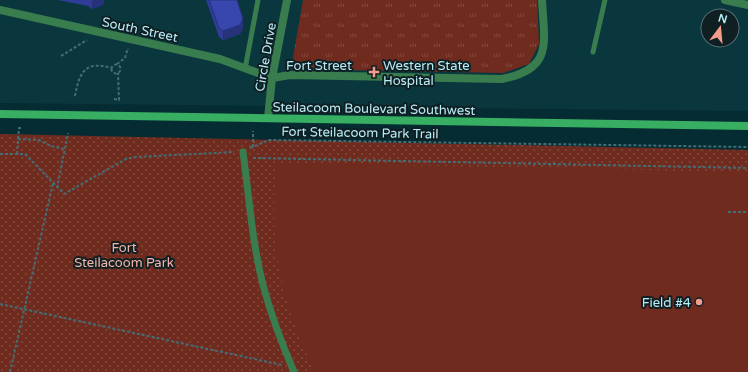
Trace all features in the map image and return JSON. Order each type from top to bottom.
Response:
[{"type":"main road","name":"Steilacoom Boulevard Southwest","points":[[0,114],[748,126]]},
{"type":"street","name":"Circle Drive","points":[[268,118],[272,78],[287,0]]},
{"type":"street","name":"Fort Street","points":[[272,78],[290,75],[502,79],[514,77],[535,66],[542,53],[544,47],[542,0]]},
{"type":"street","points":[[725,0],[748,5]]},
{"type":"street","name":"South Street","points":[[0,10],[220,59],[272,78]]},
{"type":"street","points":[[244,155],[251,214],[263,284],[272,314],[294,370]]},
{"type":"lane","points":[[246,68],[258,0]]},
{"type":"lane","points":[[593,52],[605,0]]},
{"type":"path","points":[[61,56],[87,40]]},
{"type":"path","points":[[111,68],[114,64],[117,64],[125,58],[129,45]]},
{"type":"path","points":[[114,99],[119,100],[118,73],[120,68],[117,64]]},
{"type":"path","points":[[75,96],[79,75],[85,69],[94,66],[111,68]]},
{"type":"path","points":[[111,68],[113,73],[118,73]]},
{"type":"path","points":[[17,154],[19,128],[23,128]]},
{"type":"path","points":[[253,131],[253,147]]},
{"type":"path","points":[[57,188],[68,132]]},
{"type":"path","points":[[18,139],[39,140],[51,146],[65,149]]},
{"type":"path","name":"Fort Steilacoom Park Trail","points":[[57,188],[64,194],[126,159],[135,157],[244,155],[253,147],[268,140],[748,147]]},
{"type":"path","points":[[0,154],[25,154],[57,188]]},
{"type":"path","points":[[244,155],[748,168]]},
{"type":"path","points":[[10,372],[52,183]]},
{"type":"path","points":[[728,212],[748,212]]},
{"type":"path","points":[[0,304],[294,370]]},
{"type":"shaded area","name":"Western State Hospital","points":[[0,0],[748,0],[748,111],[0,103]]},
{"type":"green space","points":[[303,0],[537,0],[539,44],[529,64],[503,73],[291,69]]},
{"type":"green space","name":"Fort Steilacoom Park","points":[[0,134],[748,150],[748,372],[0,372]]},
{"type":"green space","points":[[277,163],[748,172],[748,372],[314,372],[292,318],[286,299],[278,261],[274,222]]},
{"type":"building","points":[[209,0],[237,0],[243,19],[240,25],[223,31],[219,28]]},
{"type":"place","name":"Western State Hospital","points":[[374,72]]},
{"type":"place","name":"Field #4","points":[[699,302]]}]
